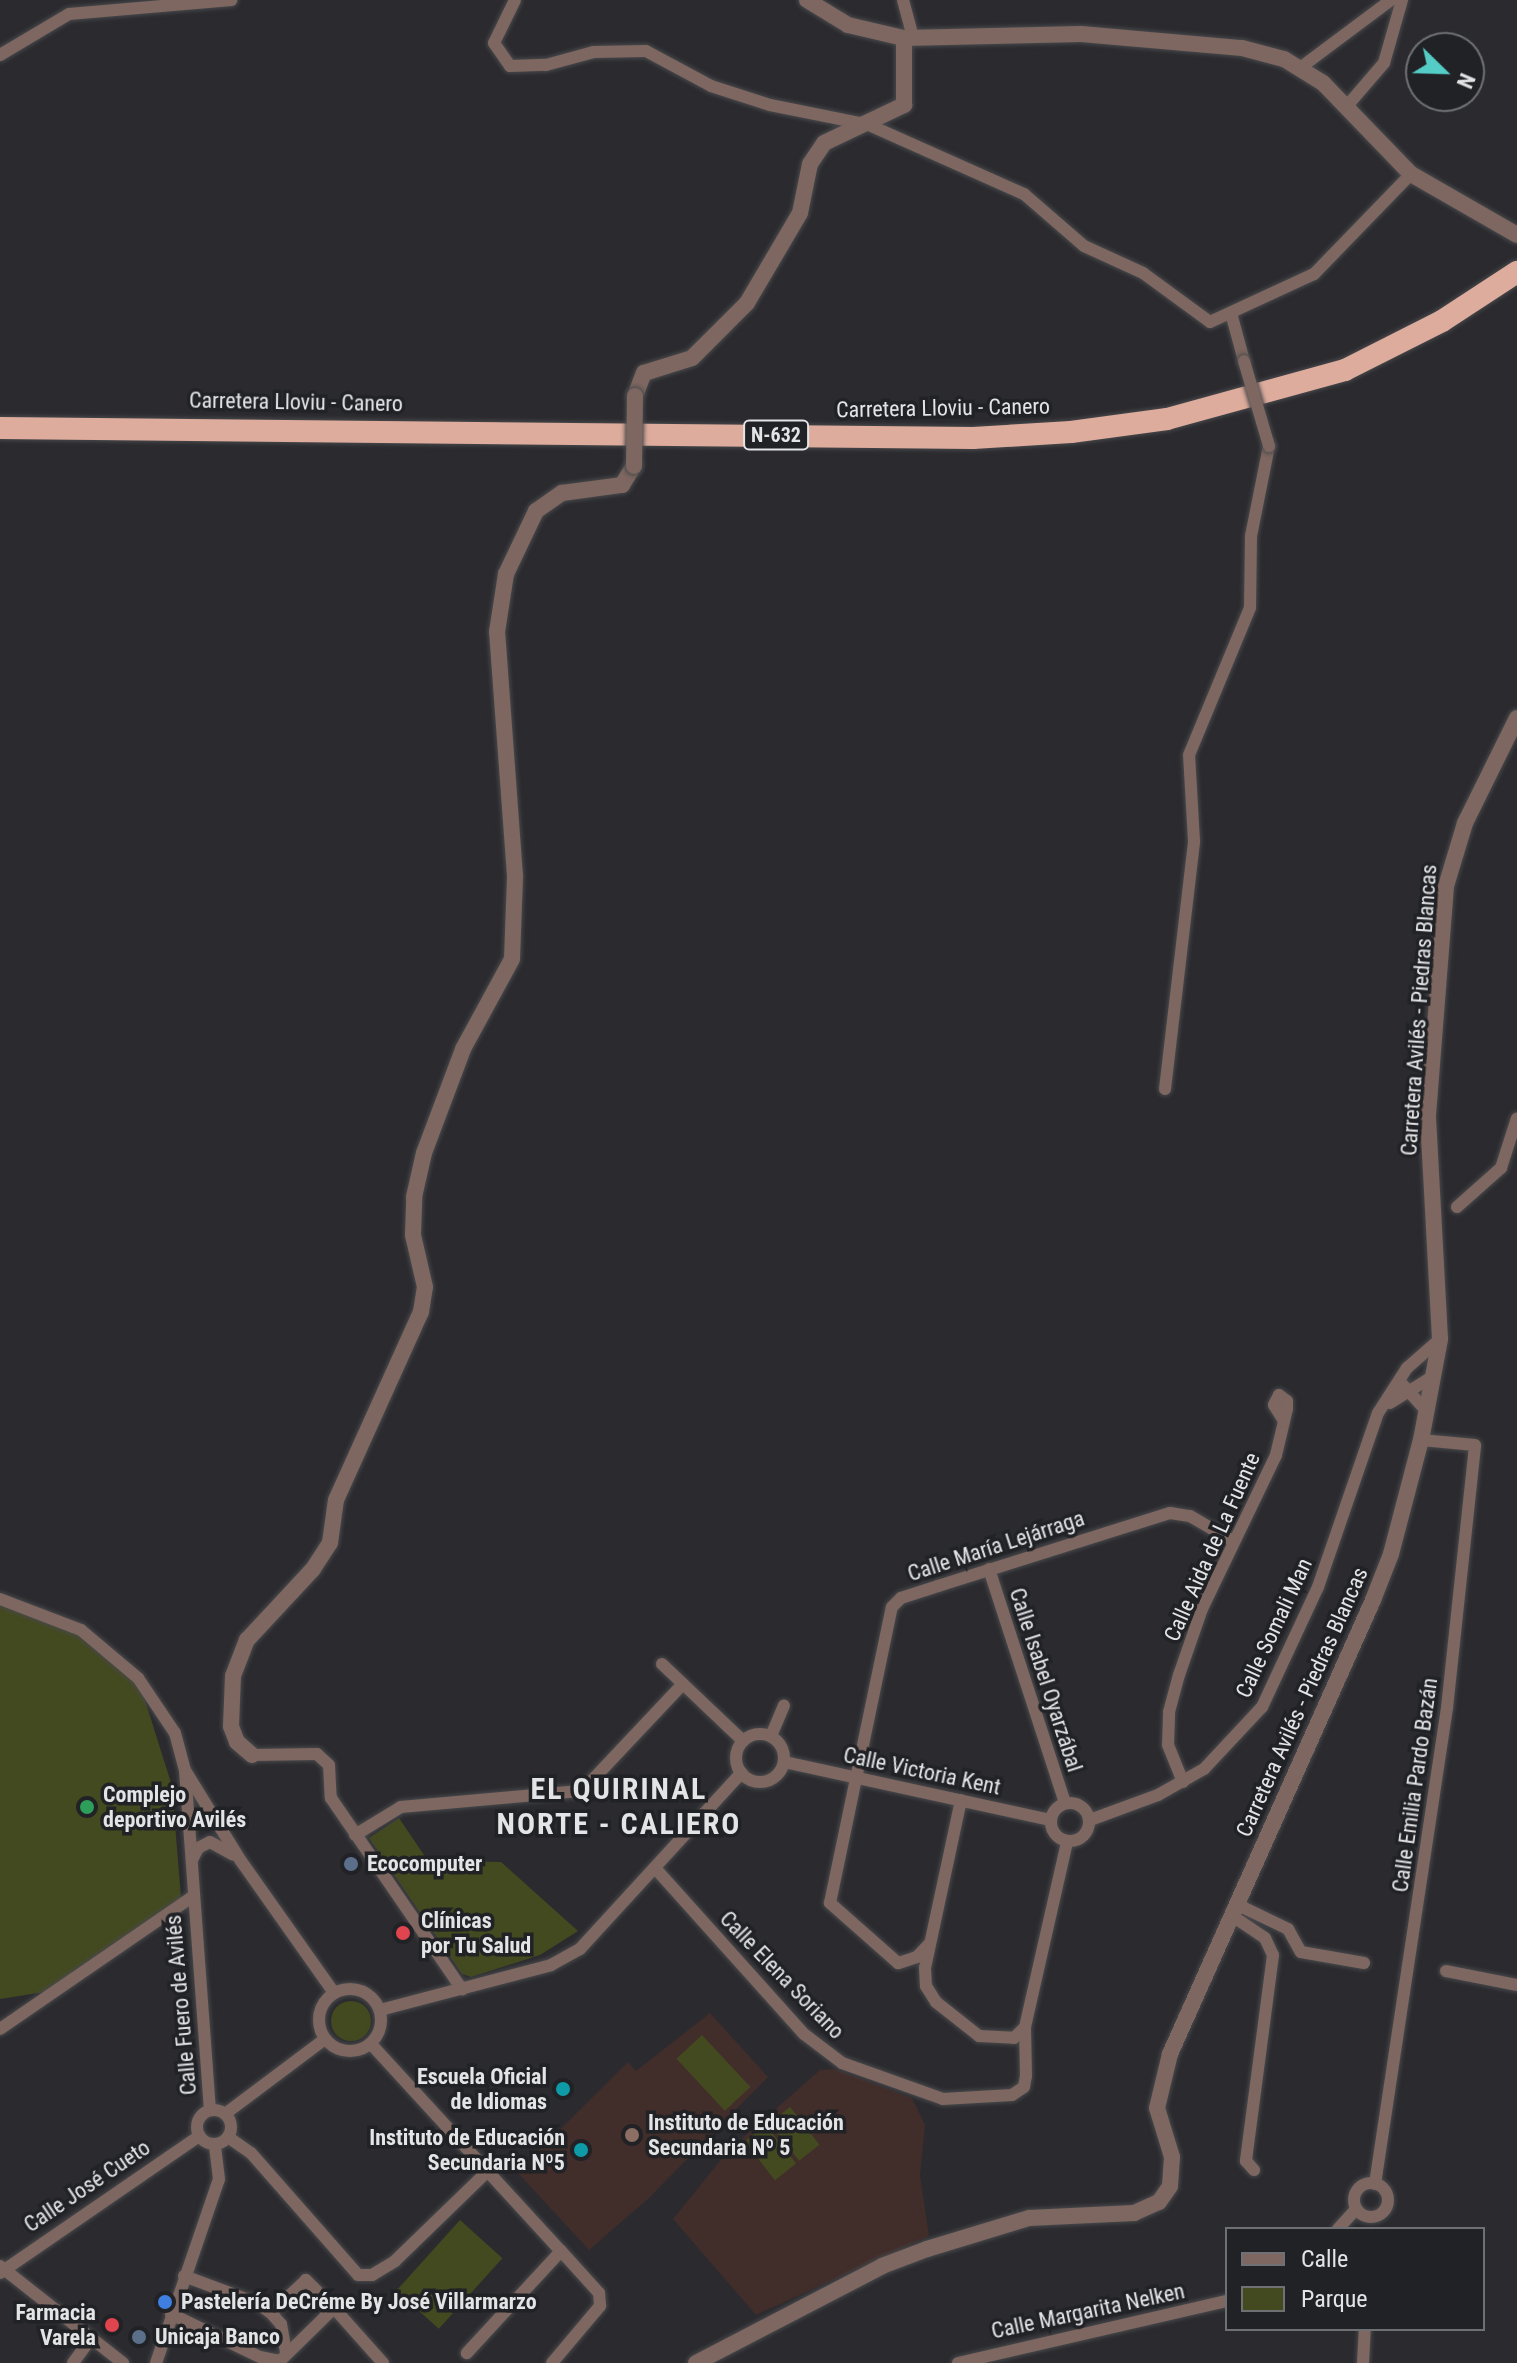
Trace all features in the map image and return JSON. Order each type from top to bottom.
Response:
[{"type":"highway","name":"Carretera Lloviu - Canero","points":[[0,428],[973,438],[1071,432],[1167,419],[1345,370],[1442,321],[1517,272]]},
{"type":"street","points":[[0,55],[69,14],[231,0]]},
{"type":"street","points":[[515,0],[494,43],[510,66],[546,65],[594,52],[646,51],[711,86],[770,105],[869,125],[1024,194],[1084,246],[1143,273],[1210,322],[1314,274],[1411,174]]},
{"type":"street","points":[[807,0],[848,25],[909,38],[1081,34],[1242,48],[1284,59],[1347,106],[1411,174],[1517,235]]},
{"type":"street","points":[[462,1989],[331,1798],[329,1765],[317,1754],[252,1755],[237,1742],[231,1726],[233,1676],[247,1640],[313,1569],[330,1543],[336,1500],[421,1312],[425,1287],[413,1235],[414,1197],[424,1153],[463,1049],[512,959],[515,876],[497,632],[506,574],[536,511],[562,493],[622,485],[634,466],[635,396],[644,373],[692,358],[717,338],[747,303],[800,213],[810,164],[824,143],[842,131],[869,125],[904,105],[909,38],[903,0]]},
{"type":"street","points":[[1300,68],[1391,0]]},
{"type":"street","points":[[1347,106],[1384,63],[1402,0]]},
{"type":"street","points":[[1165,1089],[1194,841],[1189,755],[1250,608],[1251,536],[1269,446],[1231,313]]},
{"type":"street","name":"Carretera Avilés - Piedras Blancas","points":[[696,2363],[882,2266],[1029,2218],[1123,2215],[1159,2202],[1174,2173],[1157,2108],[1159,2086],[1373,1600],[1391,1554],[1421,1440],[1440,1339],[1428,1115],[1446,886],[1465,823],[1517,718]]},
{"type":"street","points":[[1457,1207],[1479,1193],[1501,1168],[1517,1118]]},
{"type":"street","name":"Calle Somali Man","points":[[1090,1820],[1183,1782],[1230,1747],[1262,1707],[1322,1576],[1378,1413],[1404,1378],[1440,1339]]},
{"type":"street","points":[[1404,1378],[1435,1375]]},
{"type":"street","points":[[1404,1378],[1435,1375]]},
{"type":"street","points":[[1404,1378],[1427,1412]]},
{"type":"street","name":"Calle Aida de La Fuente","points":[[1183,1782],[1168,1745],[1169,1712],[1202,1609],[1233,1541],[1263,1488],[1284,1421]]},
{"type":"street","name":"Calle Emilia Pardo Bazán","points":[[1375,2184],[1447,1708],[1475,1445],[1421,1440]]},
{"type":"street","name":"Calle María Lejárraga","points":[[856,1777],[892,1607],[901,1598],[1170,1513],[1190,1516],[1233,1541]]},
{"type":"street","name":"Calle Isabel Oyarzábal","points":[[989,1569],[1065,1803]]},
{"type":"street","name":"Calle Fuero de Avilés","points":[[0,1599],[81,1630],[138,1678],[175,1733],[185,1770],[210,2110]]},
{"type":"street","points":[[662,1664],[743,1741]]},
{"type":"street","points":[[355,1835],[401,1807],[582,1791],[683,1684]]},
{"type":"street","points":[[771,1736],[784,1706]]},
{"type":"street","points":[[759,1733],[771,1736],[783,1749],[784,1762],[766,1782],[741,1773],[736,1757],[743,1741],[759,1733]]},
{"type":"street","name":"Calle Victoria Kent","points":[[784,1762],[1051,1820]]},
{"type":"street","points":[[185,1770],[241,1861],[334,1993]]},
{"type":"street","points":[[380,2010],[551,1965],[580,1949],[741,1773]]},
{"type":"street","points":[[856,1777],[830,1903],[898,1963],[917,1957],[930,1943]]},
{"type":"street","points":[[961,1800],[930,1943],[926,1986],[954,2018],[979,2036],[997,2040],[1014,2038],[1025,2027],[1067,1842]]},
{"type":"street","points":[[1065,1803],[1080,1805],[1090,1820],[1085,1835],[1067,1842],[1054,1833],[1051,1820],[1065,1803]]},
{"type":"street","points":[[191,1863],[198,1848],[210,1842],[241,1861]]},
{"type":"street","name":"Calle Elena Soriano","points":[[655,1868],[804,2034],[842,2063],[943,2099],[1012,2095],[1020,2093],[1026,2076],[1025,2027]]},
{"type":"street","name":"Calle Fuero de Avilés","points":[[0,2029],[192,1897]]},
{"type":"street","points":[[1234,1910],[1288,1929],[1301,1952],[1364,1963]]},
{"type":"street","points":[[1234,1910],[1265,1938],[1273,1955],[1246,2161],[1254,2170]]},
{"type":"street","points":[[1446,1971],[1517,1985]]},
{"type":"street","points":[[334,1993],[366,1993],[380,2010],[381,2027],[371,2044],[346,2052],[325,2039],[319,2018],[334,1993]]},
{"type":"street","points":[[225,2114],[325,2039]]},
{"type":"street","points":[[371,2044],[599,2293],[600,2306],[552,2363]]},
{"type":"street","points":[[210,2110],[225,2114],[231,2124],[228,2137],[215,2144],[199,2136],[199,2118],[210,2110]]},
{"type":"street","name":"Calle José Cueto","points":[[1,2269],[199,2136]]},
{"type":"street","points":[[228,2137],[251,2153],[358,2275],[372,2275],[395,2261],[488,2171]]},
{"type":"street","points":[[156,2363],[219,2179],[215,2144]]},
{"type":"street","points":[[1340,2227],[1356,2209],[1359,2188],[1375,2184],[1388,2199],[1383,2212],[1371,2223],[1356,2209]]},
{"type":"street","points":[[467,2353],[561,2251]]},
{"type":"street","points":[[1,2269],[123,2363]]},
{"type":"street","points":[[184,2276],[257,2303],[271,2313],[281,2324],[282,2360]]},
{"type":"street","points":[[271,2313],[306,2280],[383,2363]]},
{"type":"street","name":"Calle Margarita Nelken","points":[[958,2363],[1225,2301]]},
{"type":"street","points":[[282,2360],[334,2308]]},
{"type":"street","points":[[171,2314],[260,2357],[282,2360]]},
{"type":"street","points":[[1363,2363],[1365,2331]]},
{"type":"street","points":[[73,2363],[91,2338]]},
{"type":"shaded area","name":"Instituto de Educación Secundaria Nº 5","points":[[710,2013],[768,2077],[649,2198],[589,2250],[517,2172],[628,2062],[636,2071]]},
{"type":"shaded area","points":[[834,2069],[912,2098],[925,2125],[920,2176],[929,2236],[756,2315],[673,2219],[728,2151],[820,2070]]},
{"type":"green space","name":"Complejo deportivo Avilés","points":[[0,1599],[81,1630],[138,1678],[172,1786],[181,1898],[73,1971],[57,1990],[0,1999]]},
{"type":"green space","points":[[399,1818],[428,1861],[501,1862],[578,1931],[540,1955],[471,1977],[462,1974],[369,1838]]},
{"type":"green space","points":[[351,2001],[365,2007],[371,2021],[365,2035],[351,2041],[337,2035],[331,2021],[337,2007]]},
{"type":"green space","points":[[702,2035],[750,2087],[725,2111],[676,2059]]},
{"type":"green space","points":[[790,2107],[820,2145],[799,2161],[770,2123]]},
{"type":"green space","points":[[766,2125],[796,2164],[775,2180],[745,2142]]},
{"type":"green space","points":[[460,2220],[502,2258],[439,2329],[396,2291]]},
{"type":"place","name":"Complejo deportivo Avilés","points":[[87,1807]]},
{"type":"place","name":"Ecocomputer","points":[[351,1864]]},
{"type":"place","name":"Clínicas por Tu Salud","points":[[403,1933]]},
{"type":"place","name":"Escuela Oficial de Idiomas","points":[[563,2089]]},
{"type":"place","name":"Instituto de Educación Secundaria Nº 5","points":[[632,2135]]},
{"type":"place","name":"Instituto de Educación Secundaria Nº5","points":[[581,2150]]},
{"type":"place","name":"Pastelería DeCréme By José Villarmarzo","points":[[165,2302]]},
{"type":"place","name":"Farmacia Varela","points":[[112,2325]]},
{"type":"place","name":"Unicaja Banco","points":[[139,2337]]},
{"type":"district","name":"EL QUIRINAL NORTE - CALIERO","points":[[619,1806]]}]
